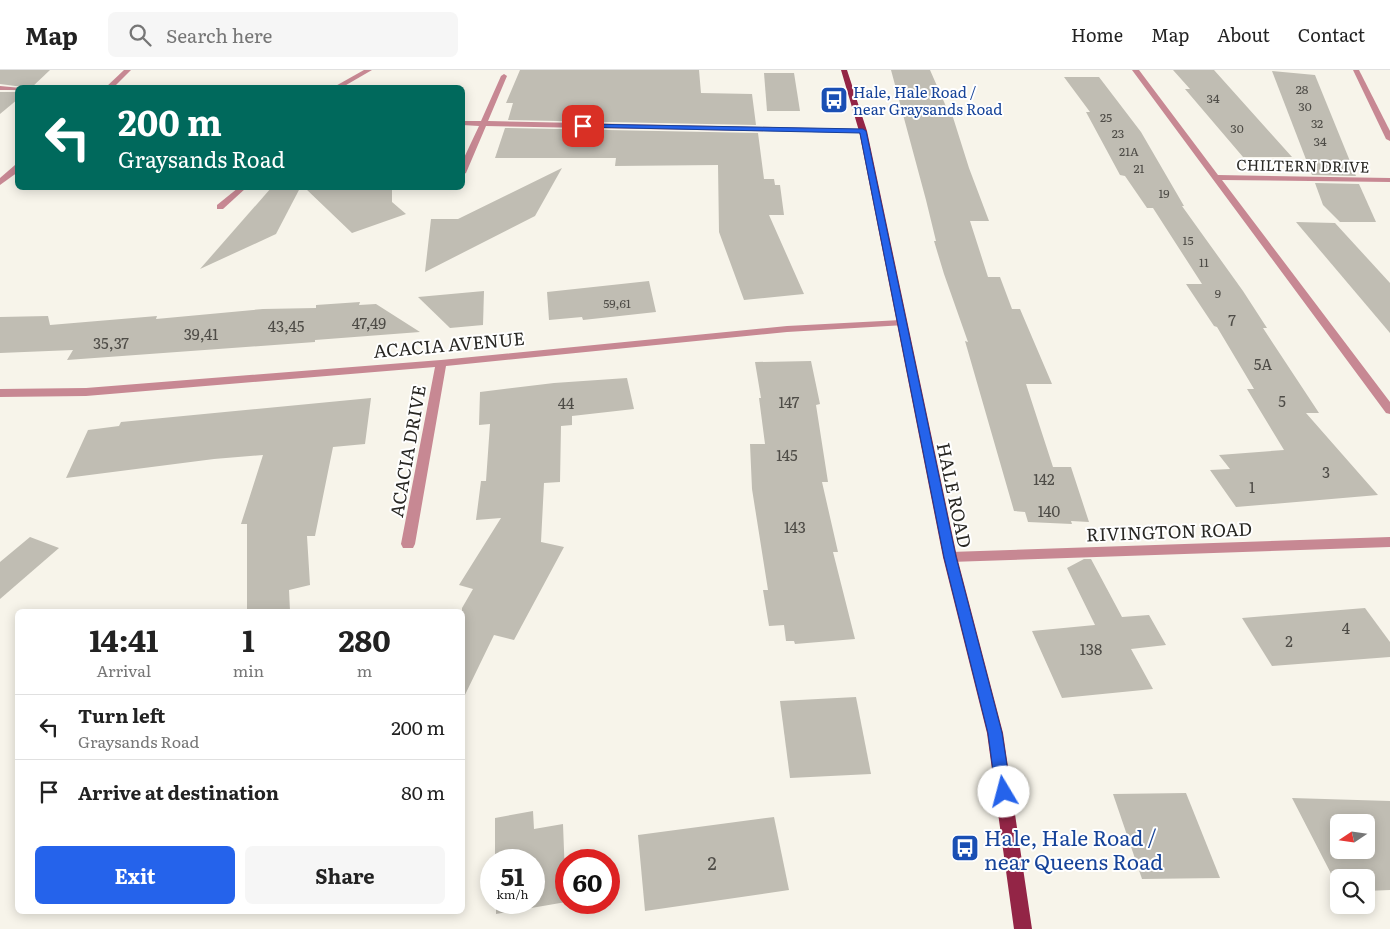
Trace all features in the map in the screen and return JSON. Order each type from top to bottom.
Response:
[{"type":"main road","name":"HALE ROAD","points":[[844,70],[863,131],[950,557],[995,733],[1023,929]]},
{"type":"street","points":[[111,85],[128,70]]},
{"type":"street","points":[[341,85],[369,70]]},
{"type":"street","points":[[1135,70],[1390,410]]},
{"type":"street","points":[[1356,70],[1390,139]]},
{"type":"street","points":[[465,166],[504,76]]},
{"type":"street","points":[[0,88],[15,88]]},
{"type":"street","points":[[465,123],[863,131]]},
{"type":"street","points":[[0,182],[15,170]]},
{"type":"street","name":"CHILTERN DRIVE","points":[[1216,177],[1390,180]]},
{"type":"street","points":[[220,207],[240,190]]},
{"type":"street","name":"ACACIA AVENUE","points":[[0,393],[86,392],[441,363],[787,329],[901,323]]},
{"type":"street","name":"ACACIA DRIVE","points":[[408,544],[441,363]]},
{"type":"street","name":"RIVINGTON ROAD","points":[[950,557],[1390,542]]},
{"type":"building","points":[[0,70],[50,70],[34,85],[0,84]]},
{"type":"building","points":[[520,70],[699,70],[701,93],[752,94],[756,125],[508,120],[513,103],[506,103]]},
{"type":"building","points":[[891,70],[930,70],[948,111],[951,111],[969,168],[989,221],[970,221],[988,277],[1000,277],[1012,309],[1020,309],[1052,384],[1026,384],[1053,467],[1071,467],[1089,522],[1071,521],[1072,524],[1028,522],[1025,512],[1014,511],[965,341],[968,342],[934,241],[936,241],[926,200]]},
{"type":"building","points":[[1173,70],[1214,70],[1292,157],[1243,157],[1185,89],[1190,89]]},
{"type":"building","points":[[1272,71],[1315,75],[1356,176],[1312,175]]},
{"type":"building","points":[[764,73],[794,73],[800,111],[767,111]]},
{"type":"building","points":[[1064,77],[1099,77],[1141,132],[1184,206],[1182,206],[1243,291],[1267,328],[1263,328],[1319,413],[1306,413],[1378,495],[1236,507],[1210,470],[1230,469],[1219,455],[1284,450],[1247,389],[1254,389],[1217,327],[1214,326],[1186,284],[1202,284],[1153,208],[1147,208],[1125,176],[1120,175],[1086,112],[1090,112]]},
{"type":"building","points":[[0,92],[15,92],[15,102],[0,114]]},
{"type":"building","points":[[505,128],[758,133],[764,179],[774,179],[775,185],[780,185],[784,215],[769,215],[804,294],[744,300],[719,232],[718,165],[615,166],[616,158],[495,158]]},
{"type":"building","points":[[562,168],[535,216],[425,272],[431,219],[458,219]]},
{"type":"building","points":[[1315,183],[1359,184],[1376,222],[1340,222],[1323,205]]},
{"type":"building","points":[[269,190],[299,190],[276,234],[200,269]]},
{"type":"building","points":[[307,190],[392,190],[392,202],[406,214],[352,233]]},
{"type":"building","points":[[1296,222],[1335,223],[1390,283],[1390,333]]},
{"type":"building","points":[[649,281],[656,312],[583,320],[582,317],[549,320],[547,292]]},
{"type":"building","points":[[484,291],[483,325],[450,328],[418,297]]},
{"type":"building","points":[[360,302],[359,305],[376,304],[420,332],[315,340],[315,342],[67,360],[73,350],[0,353],[0,317],[48,316],[50,325],[157,316],[156,319],[263,309],[316,308],[316,305]]},
{"type":"building","points":[[811,361],[820,404],[816,405],[828,482],[822,482],[838,552],[833,552],[855,639],[795,644],[794,641],[786,641],[784,625],[769,626],[763,590],[768,590],[752,489],[750,444],[765,444],[759,398],[761,398],[755,362]]},
{"type":"building","points":[[627,378],[634,409],[572,416],[572,425],[561,426],[560,482],[544,483],[541,542],[564,547],[514,640],[494,635],[465,695],[465,609],[462,608],[473,589],[459,585],[501,518],[476,520],[481,481],[486,481],[490,424],[479,425],[480,392],[554,383]]},
{"type":"building","points":[[371,398],[365,444],[333,447],[315,536],[307,536],[310,585],[289,590],[290,609],[247,609],[247,524],[241,524],[263,455],[214,459],[66,478],[88,430],[119,426],[121,422]]},
{"type":"building","points":[[30,537],[59,548],[0,599],[0,562]]},
{"type":"building","points":[[1084,559],[1091,559],[1122,617],[1149,615],[1166,645],[1131,649],[1153,689],[1062,698],[1032,631],[1095,625],[1067,568]]},
{"type":"building","points":[[1365,608],[1390,642],[1390,657],[1272,666],[1242,618]]},
{"type":"building","points":[[856,697],[871,774],[790,778],[780,701]]},
{"type":"building","points":[[1186,793],[1220,878],[1142,879],[1113,794]]},
{"type":"building","points":[[1292,798],[1390,801],[1390,890],[1375,891],[1375,869],[1330,869],[1330,872]]},
{"type":"building","points":[[533,811],[534,829],[563,824],[564,849],[555,849],[555,904],[545,906],[545,849],[495,849],[495,818]]},
{"type":"building","points":[[774,817],[789,890],[645,911],[638,835]]},
{"type":"place","name":"Hale, Hale Road / near Graysands Road","points":[[834,100]]},
{"type":"place","name":"Hale, Hale Road / near Queens Road","points":[[965,848]]},
{"type":"route","points":[[583,126],[863,131],[950,557],[995,733],[1004,792]]}]
